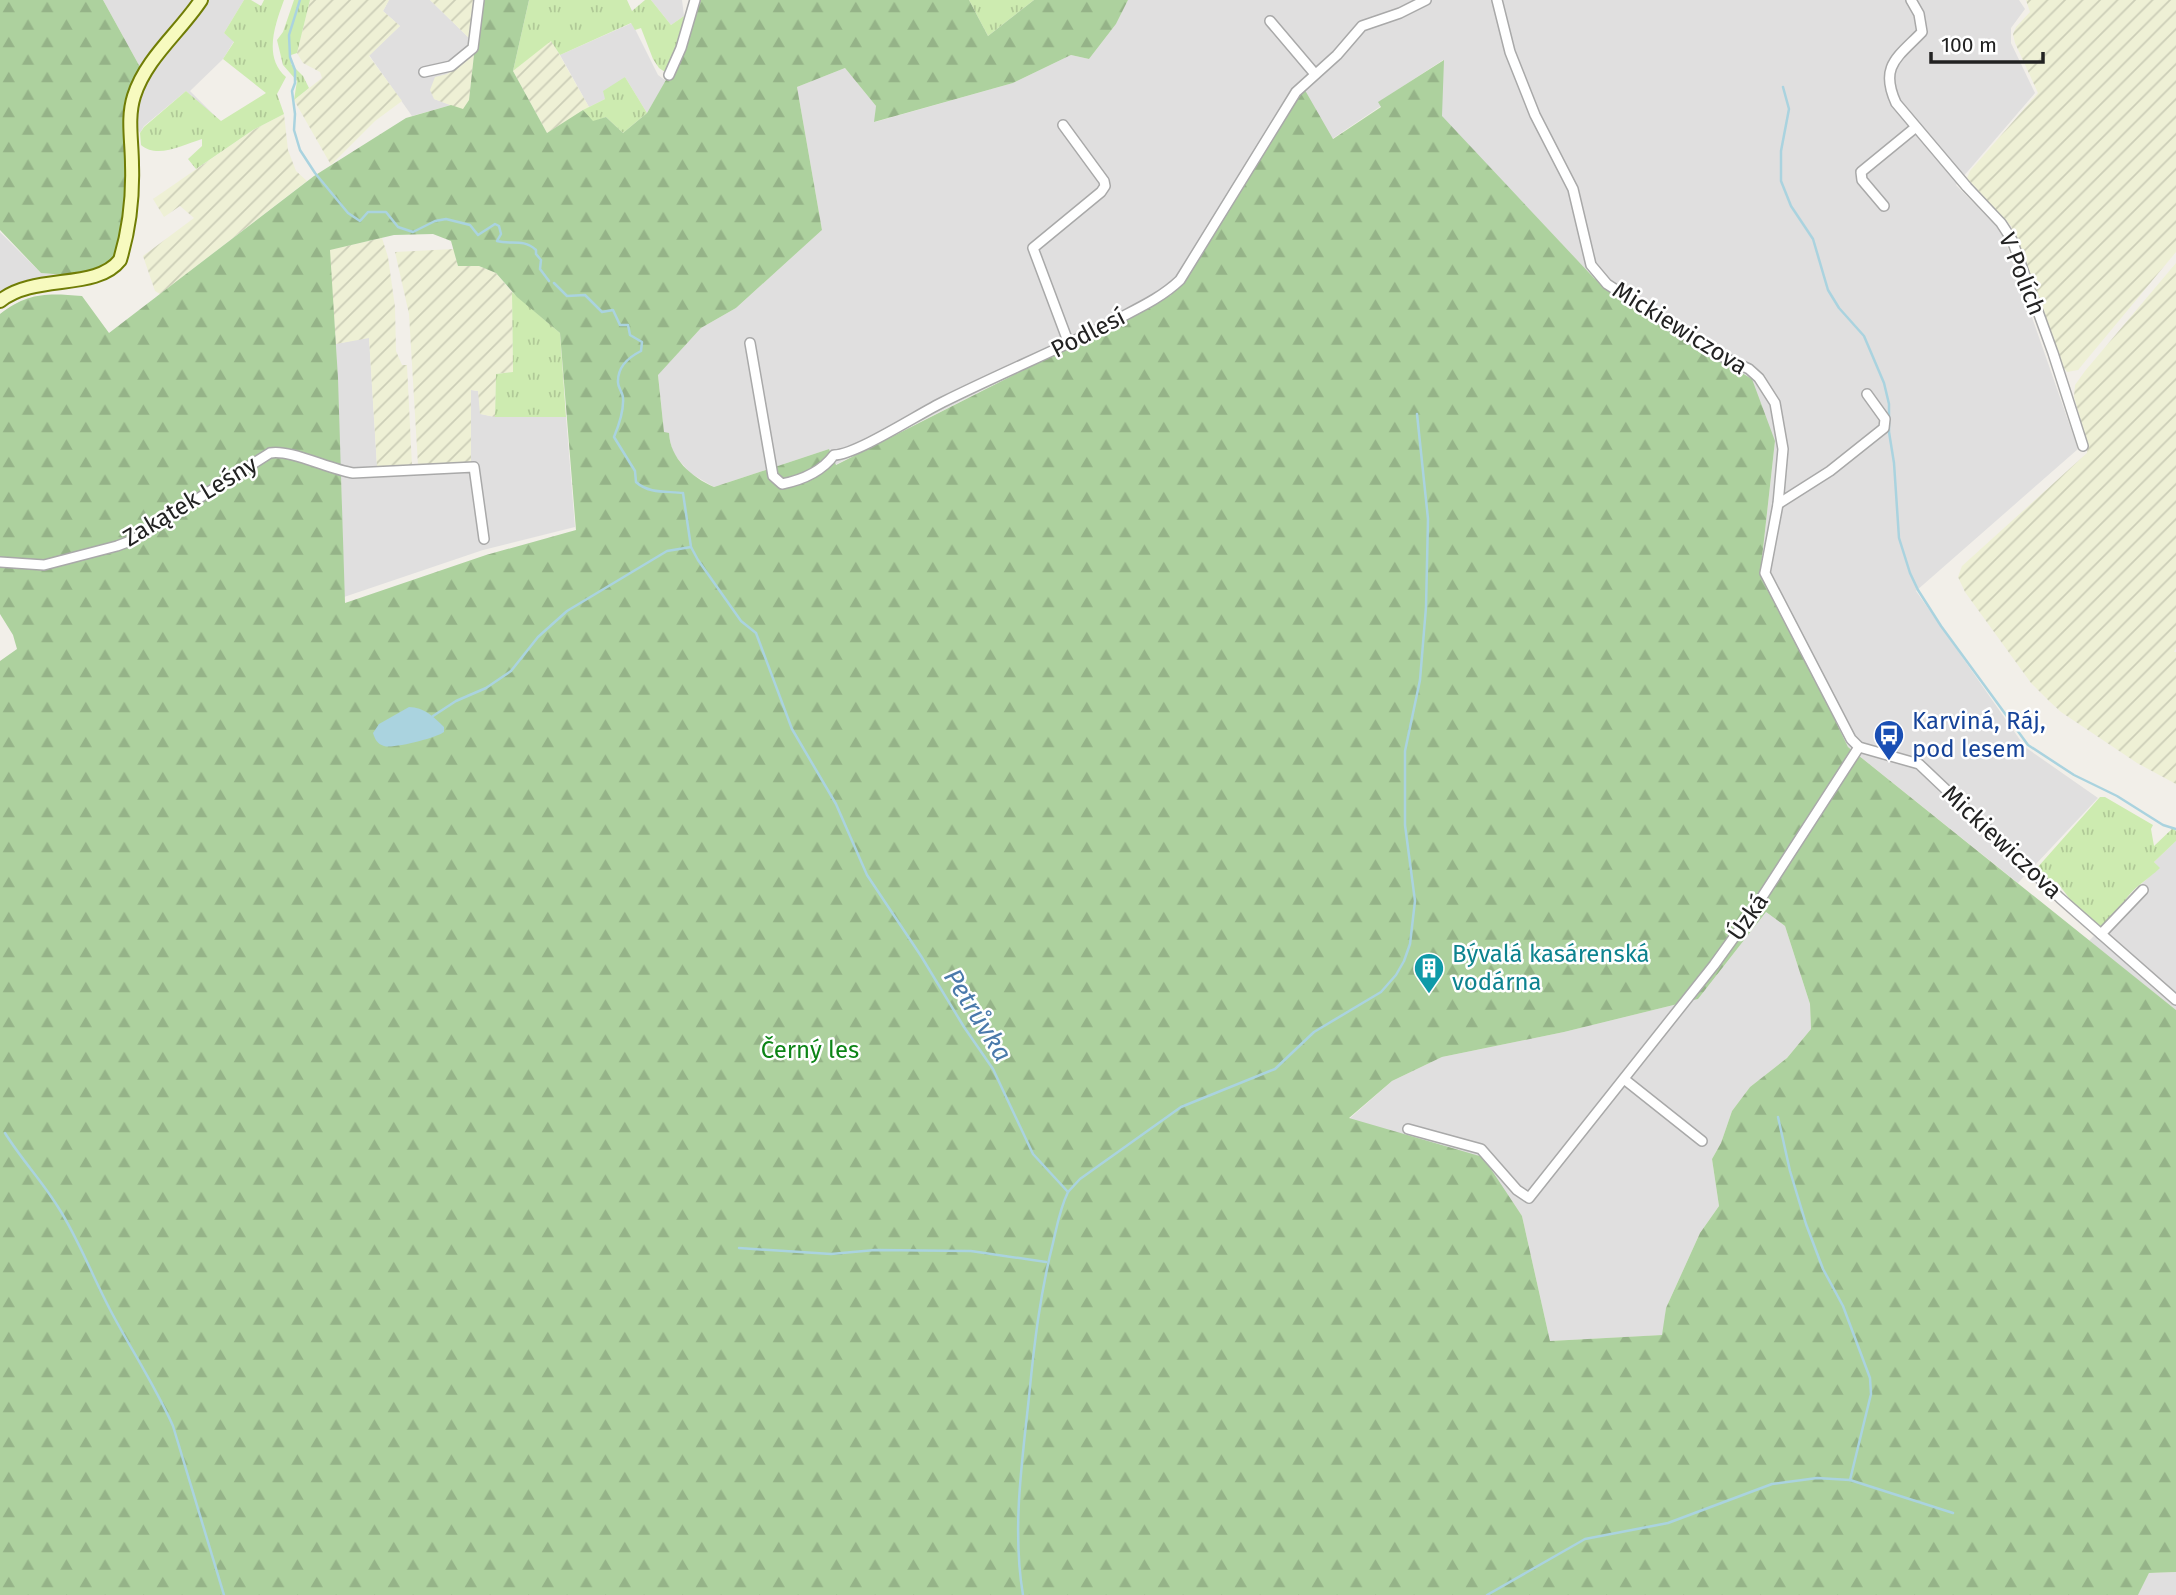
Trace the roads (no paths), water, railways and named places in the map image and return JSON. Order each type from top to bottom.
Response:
[{"type":"street","points":[[0,301],[33,285],[99,275],[113,269],[120,260],[132,187],[130,117],[133,98],[149,64],[187,21],[201,0]]},
{"type":"street","points":[[424,72],[451,66],[472,48],[479,0]]},
{"type":"street","points":[[669,75],[678,57],[695,0]]},
{"type":"street","name":"Podlesí","points":[[750,343],[771,467],[776,481],[782,484],[795,482],[827,464],[834,455],[840,455],[874,440],[944,401],[1069,344],[1165,294],[1180,280],[1296,92],[1350,42],[1362,26],[1400,13],[1426,0]]},
{"type":"street","name":"Mickiewiczova","points":[[1497,0],[1510,52],[1535,116],[1573,189],[1591,265],[1607,284],[1712,352],[1749,369],[1759,378],[1775,403],[1783,449],[1778,504],[1765,573],[1851,738],[1859,747],[1919,764],[2101,934],[2176,1000]]},
{"type":"street","name":"V Polích","points":[[1911,0],[1919,14],[1922,32],[1890,65],[1888,79],[1896,103],[2001,223],[2012,240],[2083,446]]},
{"type":"street","points":[[1270,21],[1315,74]]},
{"type":"street","points":[[1063,125],[1105,186],[1033,248],[1069,344]]},
{"type":"street","points":[[1884,205],[1862,180],[1861,172],[1916,127]]},
{"type":"street","points":[[1778,504],[1830,471],[1884,428],[1885,419],[1867,394]]},
{"type":"street","name":"Zakątek Leśny","points":[[0,562],[44,565],[133,540],[270,453],[280,451],[334,470],[352,473],[474,467],[484,539]]},
{"type":"street","name":"Úzká","points":[[1408,1129],[1481,1149],[1517,1190],[1529,1198],[1690,997],[1753,911],[1859,747]]},
{"type":"street","points":[[2101,934],[2143,890]]},
{"type":"street","points":[[1624,1079],[1702,1141]]},
{"type":"water","points":[[409,707],[428,713],[444,727],[444,732],[389,747],[380,744],[373,733],[379,724]]},
{"type":"waterway","points":[[300,0],[289,35],[290,57],[295,70],[292,91],[294,130],[300,150],[348,213],[360,221],[368,212],[386,212],[398,227],[413,232],[435,221],[446,219],[470,225],[478,235],[495,224],[499,226],[501,234],[497,241],[522,243],[536,250],[541,260],[540,269],[549,281]]},
{"type":"waterway","points":[[1783,87],[1789,109],[1781,151],[1781,181],[1791,206],[1813,239],[1828,290],[1839,308],[1864,336],[1884,383],[1889,404],[1899,538],[1918,590],[2028,745],[2074,775],[2117,796],[2163,825],[2176,829]]},
{"type":"waterway","name":"Petrůvka","points":[[554,283],[567,296],[585,295],[602,312],[613,310],[620,325],[628,325],[630,335],[642,342],[641,351],[625,363],[618,376],[623,403],[614,437],[635,471],[636,482],[652,490],[683,493],[691,547],[741,621],[756,633],[792,729],[836,804],[867,875],[993,1069],[1033,1154],[1068,1192],[1048,1262],[1033,1358],[1019,1496],[1018,1546],[1023,1595]]},
{"type":"waterway","points":[[1068,1192],[1080,1179],[1181,1107],[1275,1069],[1314,1032],[1381,992],[1404,961],[1410,944],[1415,901],[1405,825],[1405,751],[1420,680],[1426,607],[1428,519],[1417,414]]},
{"type":"waterway","points":[[433,716],[456,701],[486,688],[511,671],[538,637],[567,611],[667,551],[691,547]]},
{"type":"waterway","points":[[1487,1595],[1585,1539],[1668,1523],[1772,1484],[1817,1478],[1850,1480],[1871,1394],[1870,1378],[1843,1306],[1823,1269],[1806,1224],[1778,1117]]},
{"type":"waterway","points":[[5,1133],[66,1220],[173,1426],[224,1595]]},
{"type":"waterway","points":[[739,1248],[831,1254],[875,1250],[971,1251],[1046,1262]]},
{"type":"waterway","points":[[1850,1480],[1953,1513]]},
{"type":"place","name":"Karviná, Ráj, pod lesem","points":[[1889,762]]},
{"type":"place","name":"Bývalá kasárenská vodárna","points":[[1429,995]]},
{"type":"park label","name":"Černý les","points":[[810,1050]]}]
